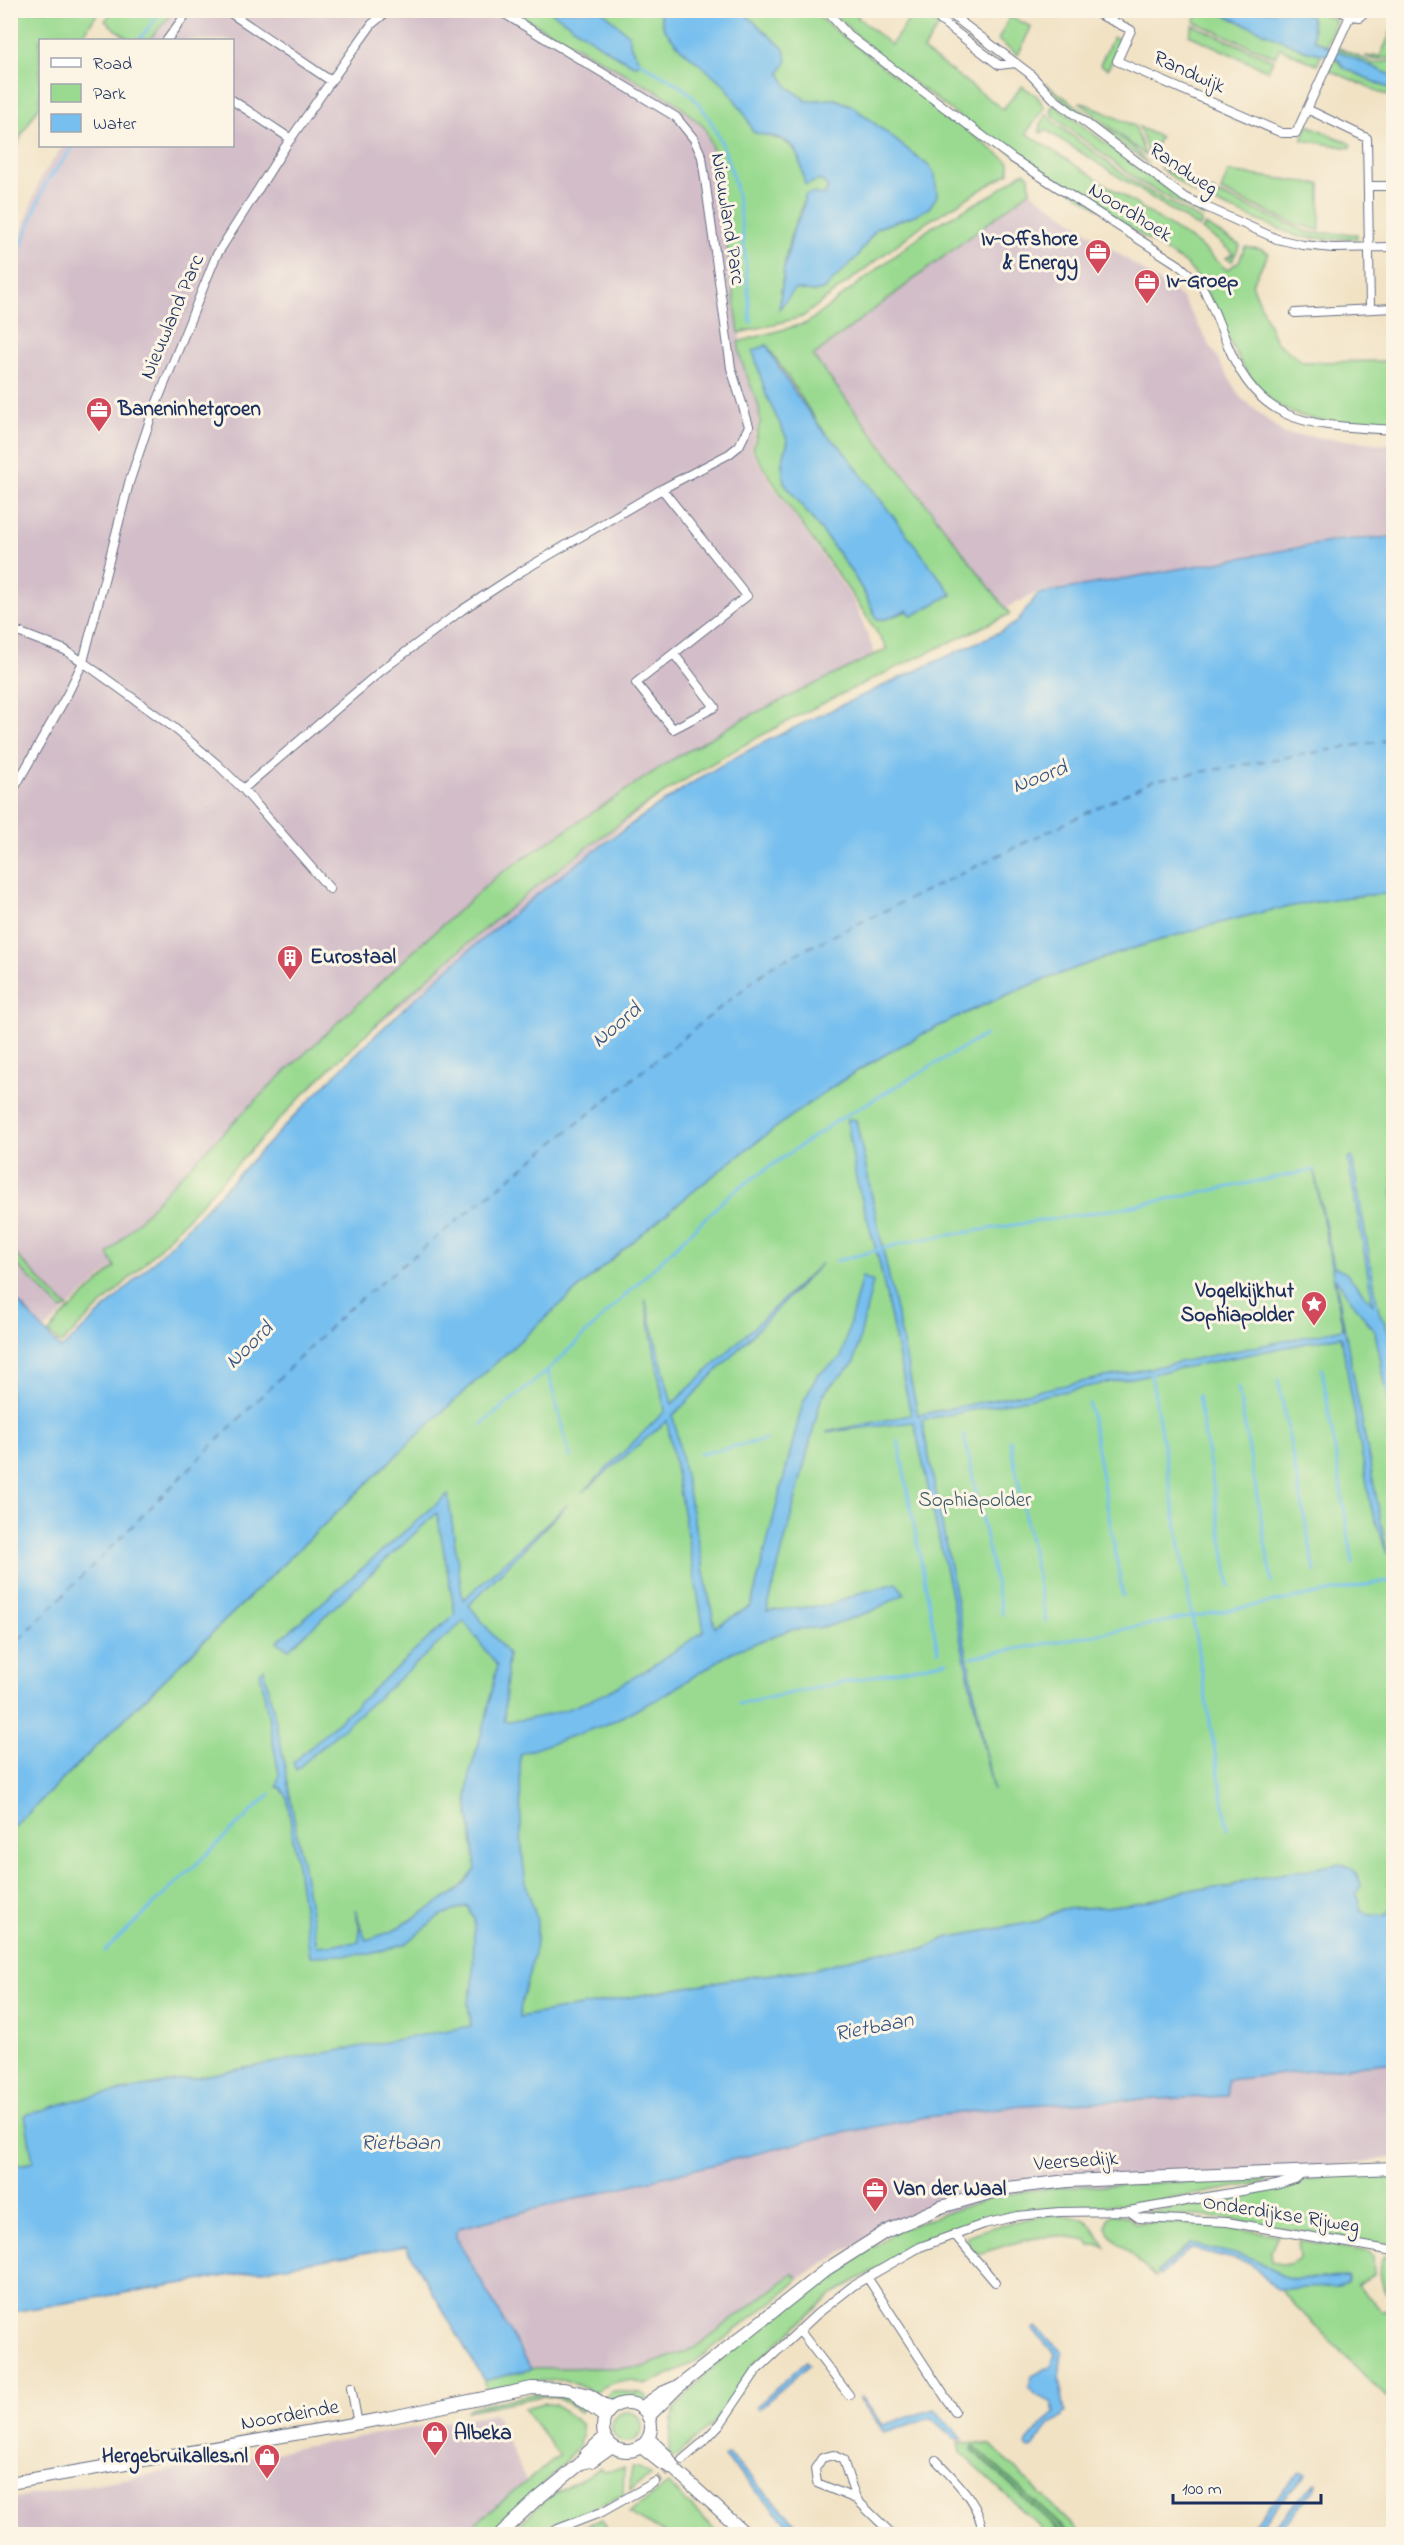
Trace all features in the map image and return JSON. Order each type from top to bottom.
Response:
[{"type":"main road","name":"Veersedijk","points":[[645,2412],[835,2263],[885,2232],[941,2207],[1007,2188],[1037,2184],[1394,2168]]},
{"type":"main road","name":"Noordeinde","points":[[10,2483],[358,2424],[532,2388],[564,2389],[589,2395],[608,2413]]},
{"type":"main road","points":[[626,2403],[645,2412],[650,2427],[644,2442],[626,2451],[609,2441],[603,2427],[608,2413],[626,2403]]},
{"type":"main road","points":[[500,2535],[536,2500],[580,2464],[591,2461],[609,2441]]},
{"type":"main road","points":[[644,2442],[678,2464],[746,2535]]},
{"type":"street","points":[[168,39],[189,10]]},
{"type":"street","points":[[226,10],[331,81]]},
{"type":"street","name":"Nieuwland Parc","points":[[10,796],[83,662],[129,483],[151,417],[216,256],[331,81],[372,24],[389,10]]},
{"type":"street","name":"Nieuwland Parc","points":[[243,789],[382,670],[462,610],[522,571],[662,489],[729,454],[739,446],[749,426],[731,368],[702,157],[694,139],[676,117],[498,10]]},
{"type":"street","name":"Noordhoek","points":[[826,10],[848,35],[1012,158],[1179,265],[1201,286],[1242,375],[1265,402],[1280,413],[1318,425],[1394,430]]},
{"type":"street","name":"Randweg","points":[[939,10],[940,20],[999,65],[1016,63]]},
{"type":"street","name":"Randweg","points":[[945,10],[1029,73],[1054,99],[1184,197],[1277,239],[1333,248],[1394,247]]},
{"type":"street","name":"Randwijk","points":[[1090,10],[1131,30],[1117,61],[1282,133],[1296,134],[1350,16]]},
{"type":"street","points":[[1338,10],[1350,16],[1359,17],[1368,10]]},
{"type":"street","points":[[234,101],[291,139]]},
{"type":"street","points":[[1307,109],[1367,138],[1370,309]]},
{"type":"street","points":[[1368,186],[1394,186]]},
{"type":"street","points":[[1295,312],[1394,308]]},
{"type":"street","points":[[662,489],[747,596],[636,683],[673,729],[715,707],[674,654]]},
{"type":"street","points":[[10,629],[65,650],[173,726],[218,764],[243,789],[330,889]]},
{"type":"street","name":"Onderdijkse Rijweg","points":[[678,2464],[702,2444],[721,2423],[757,2370],[799,2330],[839,2295],[906,2254],[954,2234],[1017,2216],[1059,2212],[1129,2211],[1276,2185],[1295,2179],[1304,2172]]},
{"type":"street","name":"Onderdijkse Rijweg","points":[[1129,2211],[1139,2218],[1227,2222],[1394,2251]]},
{"type":"street","points":[[954,2234],[995,2282]]},
{"type":"street","points":[[867,2277],[955,2412]]},
{"type":"street","points":[[799,2330],[849,2395]]},
{"type":"street","points":[[351,2387],[358,2424]]},
{"type":"street","points":[[856,2499],[843,2460],[833,2455],[822,2458],[815,2469],[817,2483],[856,2499],[892,2535]]},
{"type":"street","points":[[936,2460],[961,2487],[980,2518],[982,2535]]},
{"type":"street","points":[[550,2535],[558,2529],[627,2500],[655,2482]]},
{"type":"shaded area","points":[[154,11],[512,11],[676,101],[708,126],[717,155],[741,344],[761,411],[751,449],[773,486],[853,600],[882,671],[701,762],[348,1050],[43,1331],[11,1368],[10,268],[40,179],[62,147],[234,147],[234,39],[135,39]]},
{"type":"shaded area","points":[[1030,191],[1183,299],[1240,397],[1284,434],[1393,445],[1393,536],[1341,539],[1039,592],[1006,608],[813,356]]},
{"type":"shaded area","points":[[1393,2048],[1393,2158],[904,2217],[819,2266],[660,2370],[528,2370],[446,2230],[831,2126]]},
{"type":"shaded area","points":[[495,2413],[529,2487],[490,2511],[461,2534],[11,2534],[11,2499]]},
{"type":"green space","points":[[11,10],[99,11],[81,39],[39,39],[39,107],[22,134],[11,160]]},
{"type":"green space","points":[[113,10],[174,10],[150,39],[129,39],[105,21]]},
{"type":"green space","points":[[512,11],[550,11],[615,55],[640,62],[631,47],[629,35],[605,13],[599,11],[659,11],[664,29],[724,84],[746,116],[753,132],[776,138],[791,146],[799,160],[805,184],[818,180],[825,183],[828,188],[824,195],[805,195],[788,244],[780,301],[795,289],[813,292],[823,290],[856,257],[877,228],[918,214],[930,167],[852,106],[835,99],[807,101],[788,87],[780,73],[784,49],[742,11],[815,11],[822,20],[1009,162],[1009,173],[925,223],[802,317],[739,333],[715,157],[705,128],[673,100]]},
{"type":"green space","points":[[831,11],[862,11],[857,17],[891,45],[915,11],[918,11],[939,26],[923,50],[1003,109],[1022,86],[1037,96],[1045,108],[1026,133],[1198,244],[1227,270],[1239,261],[1245,247],[1269,253],[1252,284],[1276,342],[1303,362],[1393,361],[1393,427],[1312,419],[1274,402],[1257,387],[1242,365],[1210,298],[1186,264],[977,130],[878,56]]},
{"type":"green space","points":[[1195,11],[1215,11],[1305,50],[1322,54],[1317,65],[1280,48],[1275,57],[1194,22],[1199,12]]},
{"type":"green space","points":[[1297,11],[1315,11],[1336,20],[1326,46],[1314,40],[1311,17]]},
{"type":"green space","points":[[1010,16],[1031,27],[1018,55],[998,40]]},
{"type":"green space","points":[[1193,25],[1273,60],[1268,71],[1189,35]]},
{"type":"green space","points":[[1393,27],[1393,57],[1375,60],[1365,56],[1380,57]]},
{"type":"green space","points":[[1113,37],[1121,40],[1108,69],[1100,65]]},
{"type":"green space","points":[[1339,48],[1375,64],[1393,60],[1393,76],[1337,51]]},
{"type":"green space","points":[[1335,58],[1344,68],[1393,90],[1393,98],[1329,70]]},
{"type":"green space","points":[[1046,84],[1132,146],[1148,164],[1059,97]]},
{"type":"green space","points":[[1080,103],[1135,126],[1145,155]]},
{"type":"green space","points":[[1054,104],[1158,183],[1205,213],[1204,217],[1140,182],[1055,118],[1050,110]]},
{"type":"green space","points":[[1047,114],[1054,122],[1138,185],[1202,221],[1199,228],[1046,130],[1040,133],[1041,124]]},
{"type":"green space","points":[[1308,125],[1351,144],[1351,148],[1302,140]]},
{"type":"green space","points":[[1139,127],[1160,137],[1150,157]]},
{"type":"green space","points":[[1159,167],[1215,192],[1211,201],[1191,191]]},
{"type":"green space","points":[[1024,172],[1029,176],[1030,191],[813,356],[1010,614],[810,710],[713,763],[620,823],[540,883],[425,980],[351,1048],[140,1268],[61,1344],[49,1333],[61,1318],[115,1267],[108,1254],[173,1183],[264,1092],[497,876],[670,761],[745,718],[887,649],[855,598],[768,475],[753,449],[760,422],[759,407],[741,360],[738,342],[807,323],[932,227],[993,194]],"holes":[[[767,345],[817,422],[952,595],[886,619],[877,619],[847,565],[784,482],[782,463],[788,441],[753,352]]]},
{"type":"green space","points":[[1228,172],[1320,184],[1320,230],[1295,224],[1221,191]]},
{"type":"green space","points":[[1219,194],[1304,231],[1357,234],[1357,238],[1299,237],[1215,203]]},
{"type":"green space","points":[[1205,225],[1240,245],[1232,261],[1226,258],[1233,254],[1202,230]]},
{"type":"green space","name":"Sophiapolder","points":[[1393,893],[1394,1877],[1389,1881],[1391,1908],[1389,1912],[1382,1916],[1372,1915],[1361,1910],[1356,1894],[1287,1874],[1246,1880],[1230,1887],[1186,1890],[1144,1902],[1076,1908],[1055,1912],[1039,1921],[946,1938],[924,1949],[875,1952],[814,1969],[732,1979],[79,2099],[33,2162],[11,2167],[11,1830],[275,1571],[473,1384],[586,1282],[701,1185],[819,1096],[903,1045],[1013,992],[1128,950],[1279,907],[1336,898]]},
{"type":"green space","points":[[10,1250],[68,1308],[62,1310],[11,1259]]},
{"type":"green space","points":[[1332,2174],[1393,2174],[1393,2245],[1228,2219],[1199,2216],[1151,2216],[1142,2213],[1228,2200]]},
{"type":"green space","points":[[1266,2178],[1266,2182],[1152,2202],[1021,2212],[988,2219],[926,2240],[834,2293],[755,2363],[713,2424],[673,2458],[667,2452],[675,2412],[673,2410],[713,2366],[829,2273],[901,2229],[987,2199],[1024,2191],[1062,2187]]},
{"type":"green space","points":[[1113,2214],[1127,2216],[1136,2223],[1207,2225],[1278,2235],[1271,2251],[1272,2262],[1280,2264],[1293,2262],[1300,2257],[1298,2240],[1369,2252],[1373,2257],[1374,2274],[1357,2285],[1382,2311],[1386,2309],[1393,2317],[1393,2385],[1388,2392],[1393,2397],[1393,2404],[1279,2289],[1313,2278],[1295,2279],[1282,2276],[1255,2259],[1186,2247],[1158,2271],[1159,2274],[1155,2277],[1109,2234],[1106,2227],[1108,2218]]},
{"type":"green space","points":[[1051,2215],[1086,2220],[1106,2248],[1097,2244],[1089,2246],[1087,2240],[1071,2237],[1044,2237],[1019,2241],[978,2254],[967,2242],[967,2236],[987,2229]]},
{"type":"green space","points":[[1385,2256],[1393,2256],[1393,2288],[1391,2290],[1393,2297],[1391,2298],[1380,2272]]},
{"type":"green space","points":[[793,2274],[797,2276],[796,2282],[786,2291],[693,2363],[646,2385],[632,2381],[619,2381],[593,2392],[566,2380],[540,2381],[487,2392],[484,2381],[535,2368],[640,2368],[694,2348]]},
{"type":"green space","points":[[612,2391],[642,2393],[648,2399],[604,2399]]},
{"type":"green space","points":[[534,2394],[560,2396],[584,2407],[580,2412],[558,2398],[543,2396],[466,2411],[472,2407]]},
{"type":"green space","points":[[544,2403],[555,2405],[581,2424],[582,2437],[578,2442],[580,2444],[548,2480],[492,2534],[462,2534],[559,2455],[524,2408]]},
{"type":"green space","points":[[627,2412],[633,2413],[641,2421],[641,2433],[633,2441],[627,2442],[621,2441],[613,2433],[612,2427],[613,2421],[621,2413]]},
{"type":"green space","points":[[959,2442],[991,2445],[1081,2534],[1070,2534],[974,2446],[972,2450],[1063,2534],[1048,2534],[961,2453]]},
{"type":"green space","points":[[974,2446],[1070,2534],[1063,2534],[972,2449]]},
{"type":"green space","points":[[631,2467],[639,2468],[652,2475],[630,2490]]},
{"type":"green space","points":[[600,2468],[603,2471],[624,2468],[623,2495],[548,2528],[541,2534],[509,2534],[545,2500]]},
{"type":"green space","points":[[668,2484],[719,2534],[666,2534],[629,2513]]},
{"type":"green space","points":[[602,2520],[608,2530],[596,2530],[588,2534],[560,2534]]},
{"type":"water","points":[[599,10],[629,35],[631,47],[640,62],[636,66],[615,55],[550,11]]},
{"type":"water","points":[[659,11],[742,11],[784,49],[787,61],[780,73],[788,87],[807,101],[835,99],[852,106],[930,167],[935,175],[937,196],[929,208],[877,228],[857,257],[823,290],[813,292],[795,289],[779,309],[784,269],[794,227],[802,213],[805,195],[813,193],[822,195],[827,191],[827,185],[820,180],[805,185],[800,161],[791,145],[778,138],[753,132],[746,116],[724,84],[681,49],[664,29]]},
{"type":"water","points":[[1215,11],[1297,11],[1311,16],[1314,40],[1393,76],[1393,90],[1344,68],[1337,58],[1305,50]]},
{"type":"water","points":[[767,345],[811,415],[839,445],[952,594],[912,616],[907,610],[886,619],[877,619],[847,565],[784,482],[782,463],[788,441],[766,395],[753,351]]},
{"type":"water","name":"Noord","points":[[1393,537],[1393,893],[1307,903],[1251,915],[1167,938],[1089,963],[976,1008],[903,1045],[835,1086],[701,1185],[510,1349],[222,1623],[11,1830],[10,1311],[19,1303],[61,1349],[175,1240],[358,1052],[436,980],[559,877],[645,815],[726,762],[1002,631],[1016,623],[1038,594],[1341,540]]},
{"type":"water","points":[[847,1119],[856,1120],[918,1415],[1343,1329],[1314,1170],[1334,1267],[1346,1273],[1373,1304],[1348,1159],[1352,1157],[1379,1312],[1390,1338],[1394,1366],[1393,1423],[1375,1332],[1335,1278],[1387,1554],[1371,1507],[1341,1336],[922,1420],[993,1791],[914,1422],[826,1432],[911,1415],[879,1261],[856,1179]]},
{"type":"water","name":"Rietbaan","points":[[822,1263],[673,1416],[715,1627],[751,1606],[803,1402],[818,1374],[841,1358],[862,1276],[873,1282],[854,1363],[828,1388],[821,1399],[767,1611],[829,1605],[859,1593],[897,1583],[905,1594],[872,1611],[826,1627],[789,1630],[732,1652],[660,1698],[607,1724],[520,1754],[521,1835],[524,1867],[527,1888],[537,1923],[537,1935],[519,2017],[732,1979],[814,1969],[875,1952],[924,1949],[946,1938],[1039,1921],[1061,1909],[1144,1902],[1186,1890],[1230,1887],[1246,1880],[1338,1864],[1347,1866],[1358,1876],[1361,1885],[1356,1894],[1361,1910],[1370,1915],[1385,1916],[1391,1908],[1389,1880],[1393,1877],[1393,2062],[1227,2080],[1228,2096],[1023,2105],[926,2117],[827,2136],[459,2228],[456,2237],[531,2369],[484,2381],[406,2246],[11,2312],[11,2167],[33,2162],[25,2115],[79,2099],[471,2026],[468,2003],[473,1984],[474,1919],[468,1906],[439,1916],[407,1943],[371,1954],[310,1956],[287,1797],[281,1788],[277,1787],[279,1774],[260,1672],[264,1669],[281,1745],[317,1946],[359,1942],[360,1928],[355,1910],[366,1940],[393,1931],[459,1890],[476,1869],[467,1798],[470,1772],[486,1719],[497,1666],[464,1621],[296,1770],[293,1763],[455,1614],[437,1513],[289,1649],[277,1642],[448,1494],[463,1600],[568,1504],[469,1605],[508,1654],[504,1721],[559,1712],[610,1691],[704,1631],[667,1421],[582,1493],[665,1411],[645,1299],[672,1404]]},
{"type":"water","points":[[1191,2244],[1255,2259],[1282,2276],[1295,2279],[1349,2277],[1347,2283],[1335,2287],[1276,2289],[1250,2263],[1193,2249],[1161,2275],[1159,2274],[1158,2272]]},
{"type":"water","points":[[1036,2327],[1062,2352],[1059,2378],[1065,2411],[1061,2418],[1051,2423],[1033,2447],[1028,2448],[1026,2445],[1028,2441],[1054,2412],[1051,2402],[1035,2395],[1029,2387],[1032,2376],[1051,2366],[1055,2354],[1033,2330]]},
{"type":"water","points":[[806,2361],[809,2365],[761,2407],[758,2409],[756,2407]]},
{"type":"water","points":[[861,2396],[882,2425],[934,2409],[963,2439],[955,2439],[931,2418],[884,2432],[860,2399]]},
{"type":"water","points":[[728,2454],[806,2534],[797,2534],[724,2457]]},
{"type":"water","points":[[1300,2472],[1306,2474],[1252,2534],[1244,2534]]},
{"type":"water","points":[[1315,2482],[1316,2487],[1276,2534],[1266,2534]]},
{"type":"waterway","points":[[140,39],[162,10]]},
{"type":"waterway","points":[[638,60],[692,96],[709,119],[722,145],[732,174],[743,234],[751,323]]},
{"type":"waterway","points":[[10,274],[46,183],[73,147]]},
{"type":"waterway","points":[[482,1424],[547,1371],[730,1194],[835,1122],[985,1035]]},
{"type":"waterway","points":[[836,1261],[911,1241],[1123,1208],[1314,1170]]},
{"type":"waterway","points":[[1322,1369],[1353,1564]]},
{"type":"waterway","points":[[548,1372],[570,1457]]},
{"type":"waterway","points":[[1151,1374],[1228,1829]]},
{"type":"waterway","points":[[1278,1380],[1315,1572]]},
{"type":"waterway","points":[[1238,1387],[1272,1582]]},
{"type":"waterway","points":[[1198,1396],[1230,1586]]},
{"type":"waterway","points":[[1089,1404],[1123,1596]]},
{"type":"waterway","points":[[964,1435],[1002,1614]]},
{"type":"waterway","points":[[699,1454],[765,1440]]},
{"type":"waterway","points":[[898,1440],[938,1651]]},
{"type":"waterway","points":[[1010,1440],[1046,1622]]},
{"type":"waterway","points":[[972,1657],[1394,1580]]},
{"type":"waterway","points":[[739,1704],[947,1661]]},
{"type":"waterway","points":[[105,1951],[270,1794]]},
{"type":"ferry route","points":[[10,1649],[347,1310],[773,965],[1154,780],[1394,739]]},
{"type":"tunnel","points":[[655,2482],[675,2466]]},
{"type":"place","name":"Iv-Offshore & Energy","points":[[1098,275]]},
{"type":"place","name":"Iv-Groep","points":[[1147,305]]},
{"type":"place","name":"Baneninhetgroen","points":[[99,433]]},
{"type":"place","name":"Eurostaal","points":[[290,981]]},
{"type":"place","name":"Vogelkijkhut Sophiapolder","points":[[1314,1327]]},
{"type":"place","name":"Van der Waal","points":[[875,2213]]},
{"type":"place","name":"Albeka","points":[[435,2457]]},
{"type":"place","name":"Hergebruikalles.nl","points":[[267,2480]]}]
